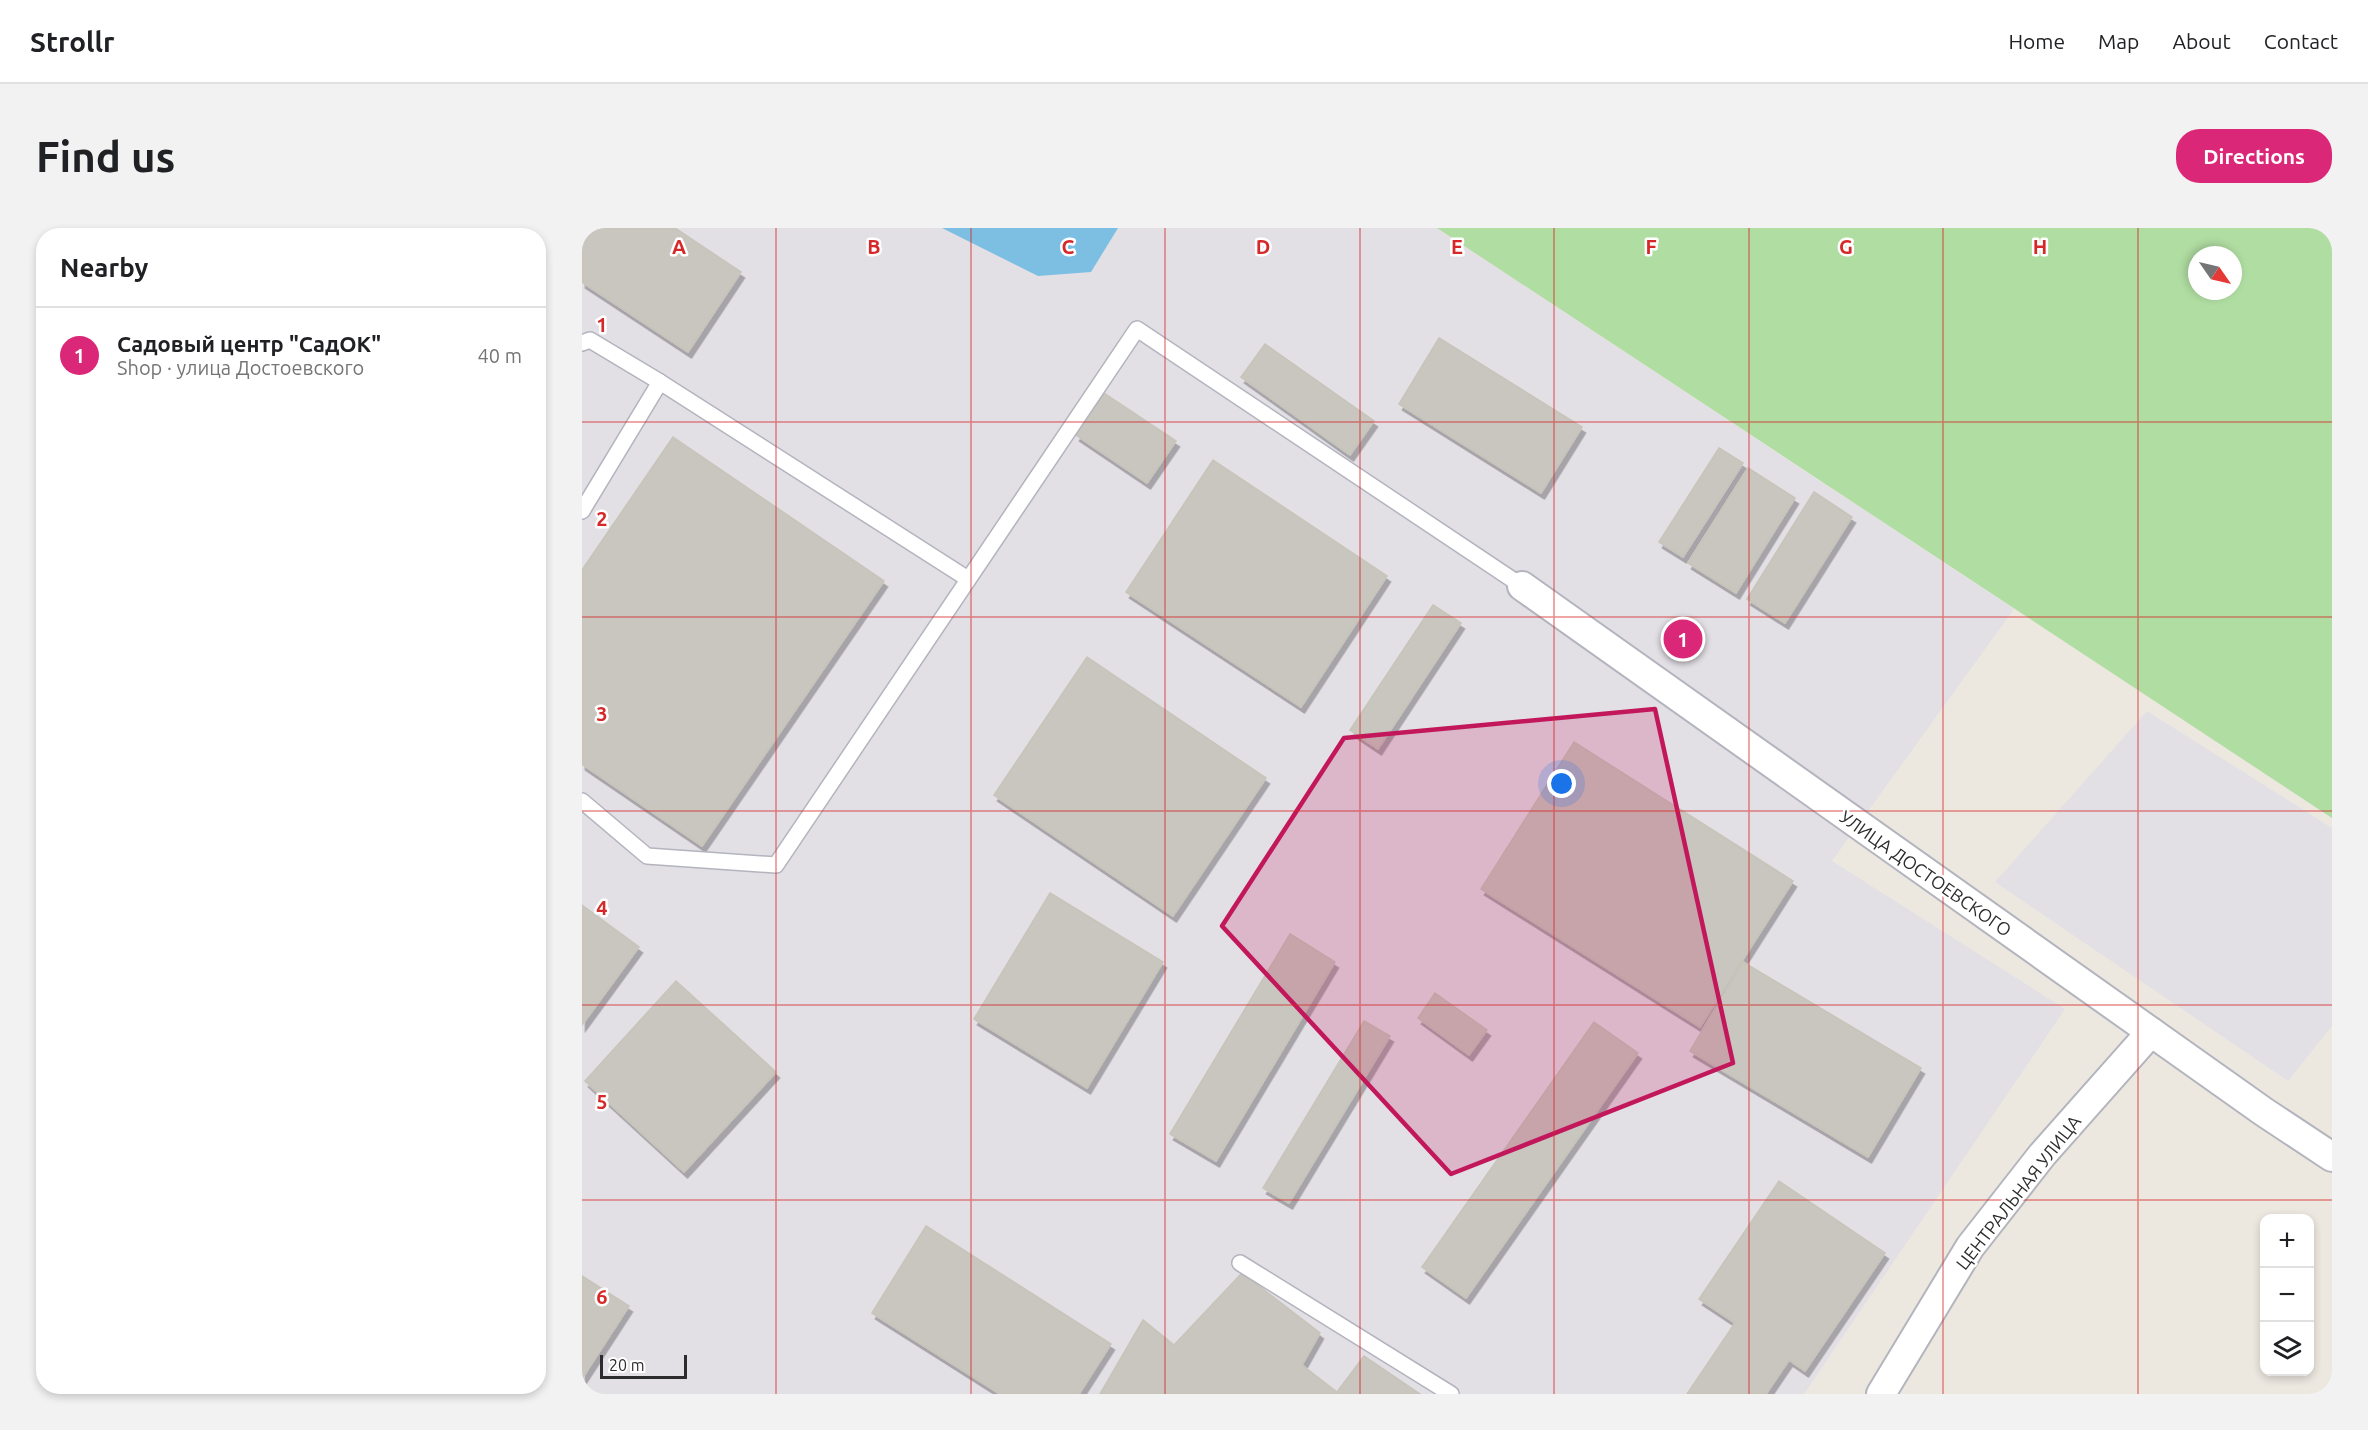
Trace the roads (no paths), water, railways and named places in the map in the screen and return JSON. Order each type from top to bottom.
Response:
[{"type":"street","name":"УЛИЦА ДОСТОЕВСКОГО","points":[[1521,586],[2151,1032],[2332,1157]]},
{"type":"street","name":"ЦЕНТРАЛЬНАЯ УЛИЦА","points":[[1881,1394],[1970,1247],[2042,1155],[2151,1032]]},
{"type":"lane","points":[[582,801],[647,856],[776,865],[1137,329],[1521,586]]},
{"type":"lane","points":[[582,343],[590,340],[660,382],[968,579]]},
{"type":"lane","points":[[582,511],[660,382]]},
{"type":"lane","points":[[1240,1263],[1451,1394]]},
{"type":"water","points":[[942,228],[1118,228],[1091,272],[1038,276]]},
{"type":"place","name":"Садовый центр \"СадОК\"","points":[[1683,639]]}]
